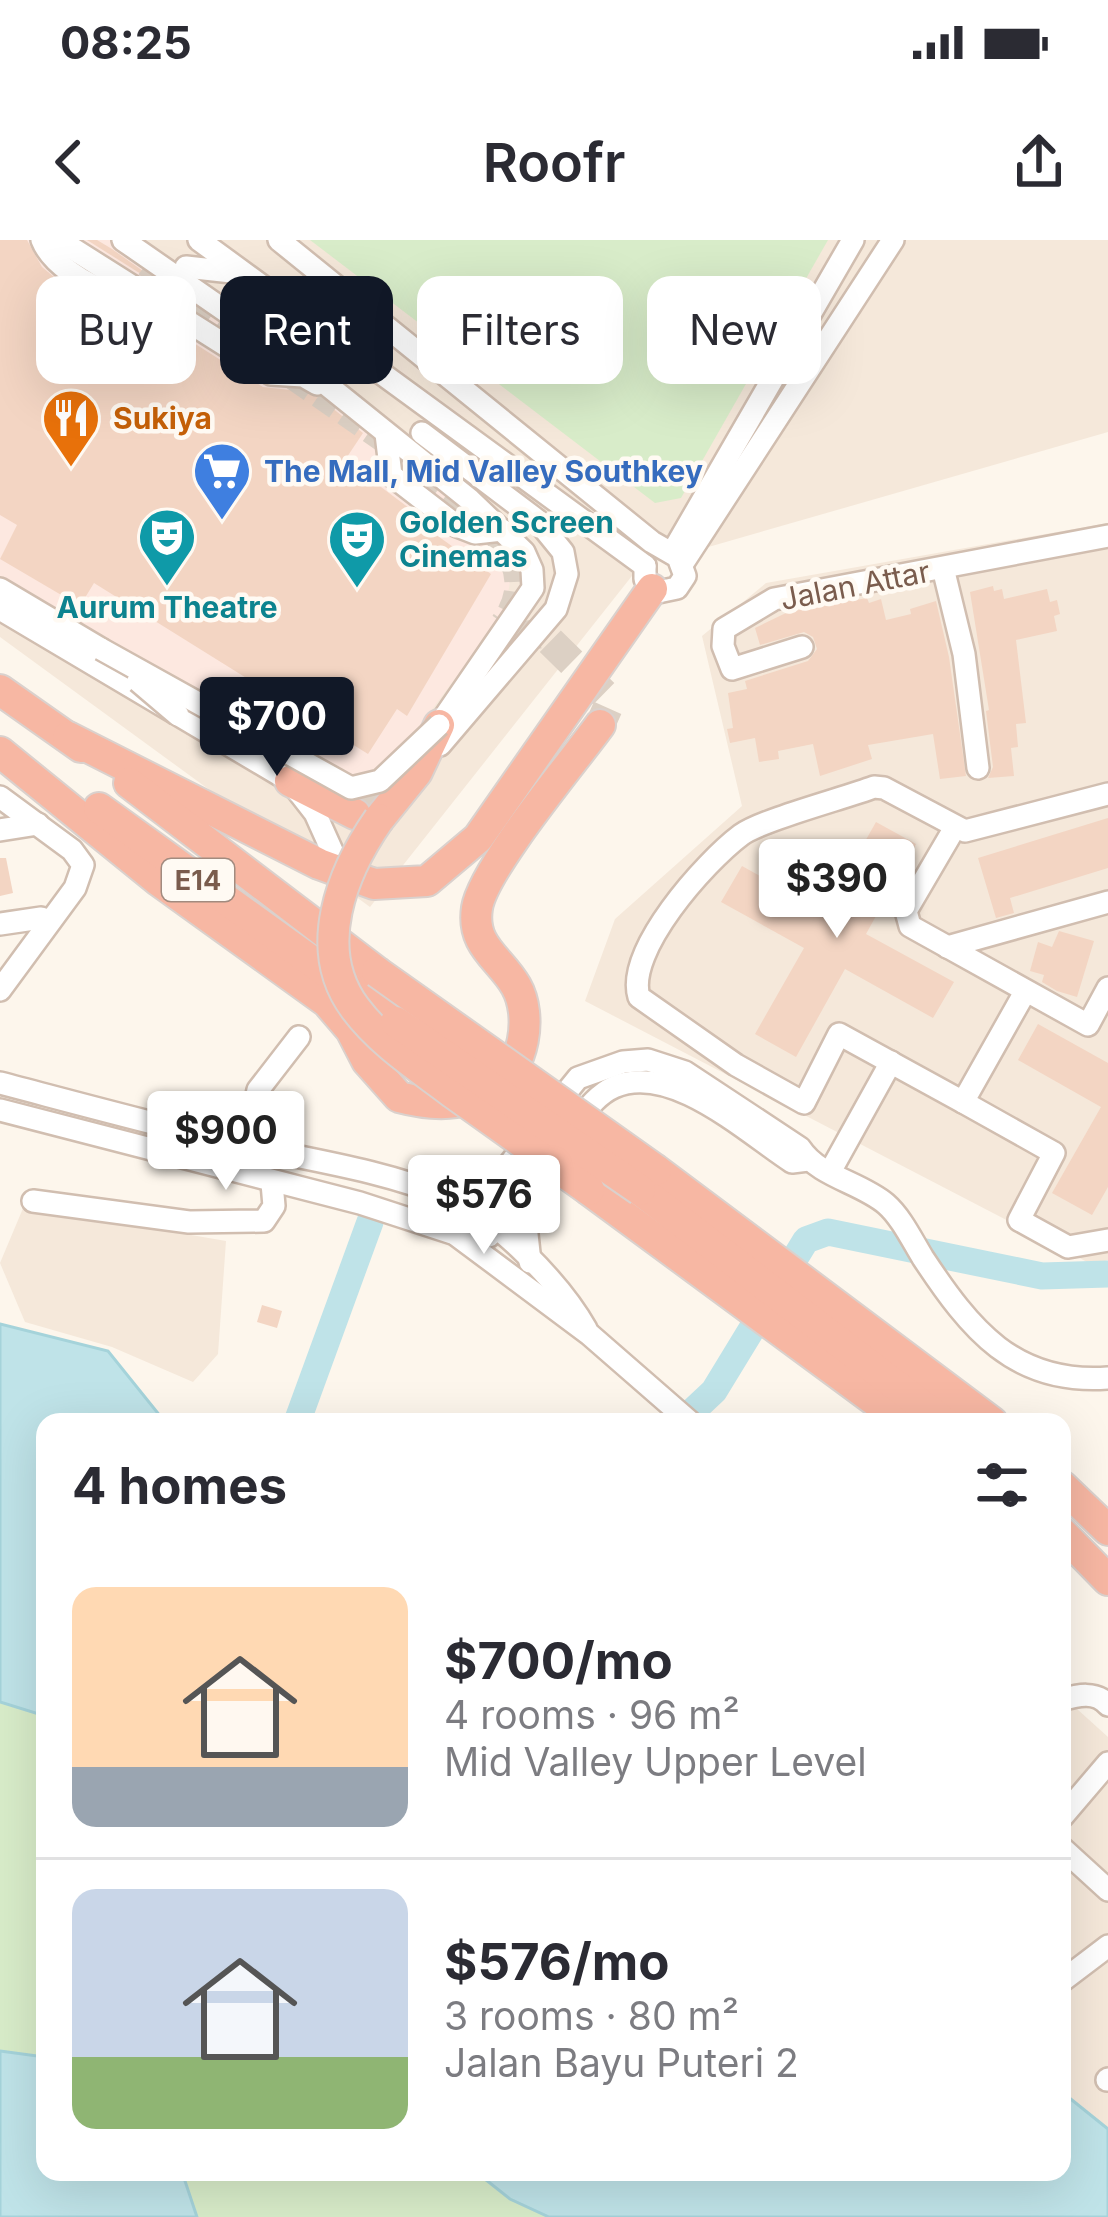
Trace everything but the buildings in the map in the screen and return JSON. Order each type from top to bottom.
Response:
[{"type":"highway","points":[[68,736],[342,873],[374,884],[427,881],[478,838],[643,578]]},
{"type":"highway","name":"E14","points":[[0,690],[980,1413]]},
{"type":"highway","points":[[439,725],[417,772],[367,817],[333,919],[335,959],[356,1009],[390,1046],[892,1413]]},
{"type":"highway","points":[[0,752],[159,881],[327,1002],[351,1030],[367,1061],[399,1097],[444,1104],[475,1100],[502,1082],[519,1054],[525,1024],[518,988],[482,946],[477,908],[492,872],[601,725]]},
{"type":"highway","name":"E14","points":[[0,737],[396,1022],[640,1190],[932,1413]]},
{"type":"highway","points":[[290,781],[367,817]]},
{"type":"highway","points":[[1071,1495],[1108,1530]]},
{"type":"highway","points":[[1071,1542],[1108,1580]]},
{"type":"highway","points":[[1071,1560],[1108,1594]]},
{"type":"street","points":[[41,240],[49,256],[79,276]]},
{"type":"street","points":[[59,240],[116,276]]},
{"type":"street","points":[[123,240],[220,311]]},
{"type":"street","points":[[199,240],[560,505],[643,578],[665,593],[677,588],[685,576],[670,550],[279,240]]},
{"type":"street","points":[[670,550],[853,240]]},
{"type":"street","points":[[643,578],[653,556],[670,550],[893,240]]},
{"type":"street","points":[[186,267],[242,273]]},
{"type":"street","points":[[0,590],[351,788],[380,781],[439,725],[532,588],[532,570],[524,552],[502,530],[368,416],[321,384]]},
{"type":"street","points":[[417,772],[556,609],[567,574],[563,552],[537,520],[422,434]]},
{"type":"street","points":[[488,483],[560,505]]},
{"type":"street","name":"Jalan Attar","points":[[802,647],[732,669],[723,646],[724,629],[774,599],[1108,536]]},
{"type":"street","points":[[943,568],[964,653],[978,768]]},
{"type":"street","points":[[0,609],[290,781],[315,813],[342,873]]},
{"type":"street","points":[[101,649],[178,715]]},
{"type":"street","points":[[1108,794],[964,831],[874,787],[743,833],[675,903],[652,934],[636,990],[639,997],[736,1065],[804,1103],[839,1034],[1054,1153],[1019,1220],[1068,1247],[1108,1240]]},
{"type":"street","points":[[0,797],[72,850],[83,865],[74,888],[0,990]]},
{"type":"street","points":[[0,830],[38,824]]},
{"type":"street","points":[[954,829],[906,917],[910,926],[1088,1025],[1108,988]]},
{"type":"street","points":[[947,947],[1108,902]]},
{"type":"street","points":[[0,924],[50,921]]},
{"type":"street","points":[[963,1102],[1025,992]]},
{"type":"street","points":[[246,1146],[258,1090],[299,1037]]},
{"type":"street","points":[[455,1234],[578,1078],[622,1062],[648,1060],[686,1072],[800,1148],[808,1160],[884,1202],[981,1336],[1000,1350],[1058,1377],[1108,1378]]},
{"type":"street","points":[[830,1172],[891,1062]]},
{"type":"street","points":[[477,1250],[597,1098],[634,1082],[660,1082],[684,1091],[792,1162],[808,1160]]},
{"type":"street","points":[[0,1083],[344,1166],[446,1197],[495,1228],[569,1299],[590,1334]]},
{"type":"street","points":[[0,1110],[360,1203],[455,1234],[590,1334],[680,1413]]},
{"type":"street","points":[[530,1262],[525,1216],[538,1170]]},
{"type":"street","points":[[33,1201],[188,1222],[263,1222],[274,1206],[272,1183]]},
{"type":"street","points":[[1071,1698],[1088,1695],[1108,1705]]},
{"type":"street","points":[[1071,1806],[1108,1763]]},
{"type":"street","points":[[1071,1862],[1108,1888]]},
{"type":"street","points":[[1071,1974],[1108,1946]]},
{"type":"shaded area","points":[[0,240],[1108,240],[1108,432],[639,567],[370,907],[0,637]]},
{"type":"shaded area","name":"The Mall, Mid Valley Southkey","points":[[0,240],[111,240],[163,276],[36,276],[36,384],[196,384],[196,298],[220,315],[220,384],[314,384],[394,447],[497,540],[512,570],[505,611],[399,754],[378,775],[354,782],[0,582]]},
{"type":"shaded area","points":[[1108,523],[1108,1260],[1093,1265],[585,1001],[615,919],[742,806],[702,636],[766,583]]},
{"type":"shaded area","points":[[24,1206],[226,1241],[218,1354],[193,1382],[112,1347],[25,1322],[0,1263]]},
{"type":"shaded area","points":[[1071,1704],[1108,1737],[1108,2129],[1071,2099]]},
{"type":"green space","points":[[310,240],[828,240],[807,276],[647,276],[647,384],[746,384],[681,498],[655,503],[499,384],[623,384],[623,276],[417,276],[417,322],[393,303],[393,276],[357,276]]},
{"type":"green space","points":[[0,1702],[36,1713],[36,2056],[0,2051]]},
{"type":"green space","points":[[185,2181],[487,2181],[510,2199],[549,2217],[197,2217]]},
{"type":"water","points":[[0,1324],[108,1351],[158,1413],[36,1413],[36,1713],[0,1702]]},
{"type":"water","points":[[0,2051],[36,2056],[36,2181],[185,2181],[197,2217],[0,2217]]},
{"type":"water","points":[[1071,2099],[1108,2129],[1108,2217],[549,2217],[510,2199],[487,2181],[1071,2181]]},
{"type":"waterway","points":[[300,1413],[370,1222]]},
{"type":"waterway","points":[[691,1413],[714,1391],[806,1240],[828,1232],[1042,1276],[1108,1274]]},
{"type":"tunnel","points":[[145,266],[253,352],[390,447]]},
{"type":"tunnel","points":[[423,475],[479,520],[508,557],[515,577],[513,599],[501,622]]},
{"type":"tunnel","points":[[513,647],[526,636],[542,633],[605,695],[608,707],[600,725]]},
{"type":"tunnel","points":[[334,786],[356,799],[376,790],[391,773]]},
{"type":"place","name":"Sukiya","points":[[71,469]]},
{"type":"place","name":"The Mall, Mid Valley Southkey","points":[[222,522]]},
{"type":"place","name":"Aurum Theatre","points":[[167,588]]},
{"type":"place","name":"Golden Screen Cinemas","points":[[357,590]]}]
